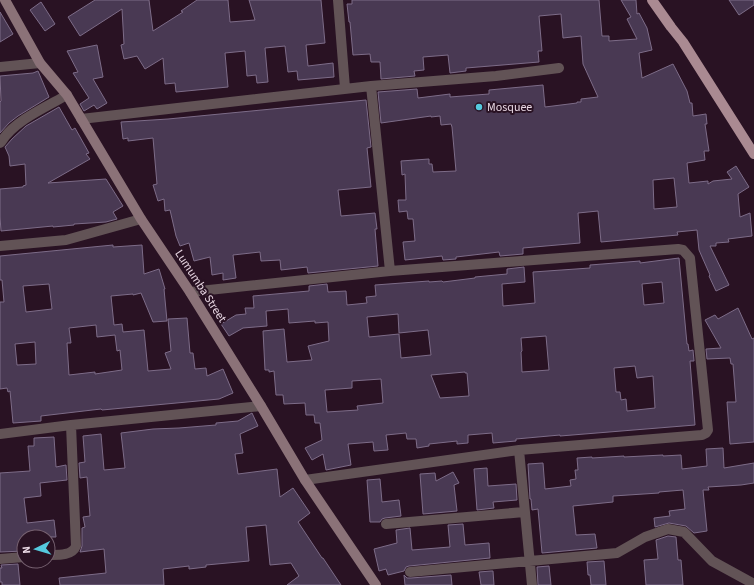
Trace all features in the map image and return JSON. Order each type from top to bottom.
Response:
[{"type":"main road","name":"Lumumba Street","points":[[5,0],[40,64],[67,95],[141,219],[190,292],[305,480],[376,585]]},
{"type":"main road","points":[[652,0],[683,42],[754,154]]},
{"type":"street","points":[[338,0],[345,88]]},
{"type":"street","points":[[0,67],[40,64]]},
{"type":"street","points":[[81,119],[345,88],[496,76],[559,68]]},
{"type":"street","points":[[371,86],[390,271]]},
{"type":"street","points":[[0,143],[5,136],[20,123],[67,95]]},
{"type":"street","points":[[0,246],[66,240],[141,219]]},
{"type":"street","points":[[190,292],[390,271],[678,249],[683,250],[690,258],[708,422],[708,430],[706,433],[702,435],[519,450],[305,480]]},
{"type":"street","points":[[0,434],[71,425],[261,406]]},
{"type":"street","points":[[56,555],[72,552],[75,550],[76,546],[71,425]]},
{"type":"street","points":[[519,450],[532,585]]},
{"type":"street","points":[[386,524],[524,512]]},
{"type":"street","points":[[410,572],[617,553],[645,537],[668,529],[684,532],[712,561],[754,584]]},
{"type":"street","points":[[0,559],[16,558]]},
{"type":"building","points":[[95,0],[149,0],[153,31],[183,12],[181,11],[197,0],[228,0],[230,22],[255,20],[249,0],[321,0],[325,43],[306,45],[308,66],[333,63],[334,77],[298,80],[297,71],[288,72],[285,46],[265,48],[268,82],[257,83],[256,75],[247,76],[245,51],[225,53],[228,87],[176,92],[175,83],[165,84],[163,58],[145,69],[137,56],[124,59],[121,45],[124,44],[122,9],[80,36],[68,17]]},
{"type":"building","points":[[352,0],[599,0],[602,36],[609,36],[609,41],[637,39],[627,19],[631,17],[621,0],[636,0],[637,14],[639,13],[647,28],[652,50],[639,53],[642,78],[673,64],[687,91],[690,103],[692,103],[693,116],[706,114],[707,124],[705,124],[709,151],[704,151],[705,160],[687,163],[689,183],[708,181],[708,184],[713,181],[732,179],[727,172],[736,166],[749,187],[738,194],[740,217],[750,213],[752,236],[728,239],[729,242],[716,243],[716,246],[710,246],[729,285],[716,291],[699,250],[697,230],[677,232],[678,235],[601,242],[598,211],[578,213],[580,243],[523,248],[523,254],[500,256],[499,252],[456,257],[456,259],[443,260],[442,256],[405,260],[403,242],[415,241],[413,219],[408,219],[407,211],[399,212],[398,200],[406,200],[405,174],[402,175],[401,161],[429,159],[429,164],[432,164],[433,172],[456,171],[452,127],[451,124],[441,125],[440,116],[381,123],[378,92],[417,89],[418,98],[450,94],[450,97],[489,94],[489,90],[543,85],[545,107],[577,103],[581,102],[581,99],[598,97],[583,64],[581,36],[563,38],[561,14],[539,16],[542,51],[538,51],[539,62],[466,68],[466,71],[450,73],[448,55],[423,57],[424,70],[414,71],[415,76],[381,79],[380,62],[371,62],[370,54],[353,55],[347,4],[352,4]],"holes":[[[674,178],[677,207],[654,209],[653,180]]]},
{"type":"building","points":[[729,0],[754,0],[754,5],[739,15]]},
{"type":"building","points":[[41,2],[55,24],[45,31],[30,10]]},
{"type":"building","points":[[0,12],[13,34],[0,42]]},
{"type":"building","points":[[97,45],[103,77],[93,79],[107,103],[97,109],[94,105],[84,111],[80,104],[89,98],[73,73],[78,72],[67,51]]},
{"type":"building","points":[[38,71],[49,97],[18,116],[0,133],[0,76],[33,73]]},
{"type":"building","points":[[366,100],[371,147],[367,148],[371,187],[338,190],[341,216],[375,213],[378,266],[308,273],[307,267],[281,270],[280,260],[261,261],[260,252],[233,255],[236,278],[223,280],[223,273],[212,275],[210,257],[194,261],[189,243],[180,246],[170,210],[165,211],[164,199],[158,201],[153,185],[157,184],[153,138],[128,141],[128,138],[123,139],[121,122],[168,119]]},
{"type":"building","points":[[59,107],[72,130],[75,128],[89,153],[86,154],[90,159],[48,183],[106,179],[123,206],[113,212],[117,219],[106,222],[1,231],[0,189],[23,187],[26,185],[25,164],[10,166],[9,156],[5,147],[26,126]]},
{"type":"building","points":[[113,245],[113,247],[142,245],[144,274],[159,269],[165,289],[167,321],[153,322],[141,293],[111,296],[114,325],[122,324],[123,332],[144,330],[148,371],[171,369],[165,353],[171,351],[168,319],[187,318],[190,353],[193,353],[195,369],[206,368],[207,376],[223,369],[233,393],[219,399],[101,409],[41,416],[41,421],[13,423],[10,391],[8,392],[7,388],[0,389],[0,302],[4,302],[2,280],[0,280],[0,256]],"holes":[[[49,284],[52,309],[26,312],[23,286]],[[96,325],[97,337],[115,335],[117,351],[120,350],[122,370],[95,374],[95,372],[69,375],[67,343],[71,343],[69,328]],[[35,342],[36,364],[17,365],[15,344]]]},
{"type":"building","points":[[679,258],[687,344],[689,351],[693,350],[694,361],[690,361],[695,425],[560,435],[516,439],[516,441],[493,443],[492,433],[468,435],[468,443],[457,444],[457,441],[429,444],[429,446],[417,448],[416,439],[407,439],[406,433],[386,435],[388,450],[374,451],[373,442],[348,444],[351,465],[326,470],[323,454],[312,460],[305,448],[322,440],[320,423],[315,423],[314,415],[306,415],[305,403],[284,404],[283,395],[276,395],[274,371],[269,372],[269,370],[265,370],[263,331],[284,329],[287,362],[312,360],[308,346],[329,341],[328,322],[315,323],[315,321],[289,323],[288,309],[266,311],[267,326],[243,328],[229,336],[221,324],[236,315],[246,314],[245,308],[254,308],[253,296],[309,291],[309,286],[327,284],[328,292],[346,291],[347,305],[367,303],[366,297],[376,296],[375,285],[429,281],[443,282],[507,274],[507,269],[524,267],[525,282],[502,284],[503,306],[535,303],[533,272],[590,268],[590,265],[640,261],[640,263]],"holes":[[[662,282],[664,303],[644,305],[642,284]],[[398,314],[399,333],[428,330],[431,355],[401,358],[399,334],[369,337],[367,317]],[[546,336],[549,370],[522,372],[521,338]],[[635,366],[637,378],[653,376],[655,408],[627,411],[626,399],[621,400],[620,392],[616,392],[614,368]],[[467,373],[469,396],[440,398],[431,375]],[[381,379],[383,403],[357,406],[358,410],[327,412],[325,390],[352,388],[352,381]]]},
{"type":"building","points":[[738,308],[752,339],[754,338],[754,442],[730,444],[727,402],[736,402],[733,364],[731,364],[730,358],[707,359],[706,349],[721,348],[705,320],[715,315],[718,319]]},
{"type":"building","points":[[252,413],[258,426],[240,434],[243,453],[235,454],[238,474],[277,469],[280,497],[293,488],[310,513],[298,522],[341,585],[287,585],[299,576],[291,563],[270,565],[266,525],[246,527],[249,561],[206,565],[206,567],[189,569],[189,566],[163,569],[164,585],[60,585],[59,578],[106,573],[104,549],[80,552],[82,546],[82,528],[85,527],[83,517],[90,516],[87,477],[80,478],[79,463],[85,462],[83,436],[101,434],[104,470],[125,468],[121,433],[153,429],[216,425],[216,423],[238,421]]},
{"type":"building","points":[[54,437],[56,467],[66,465],[67,480],[40,483],[41,496],[24,498],[27,523],[54,520],[55,529],[16,529],[16,551],[0,552],[0,473],[30,471],[28,446],[34,446],[34,438]]},
{"type":"building","points":[[723,448],[724,468],[754,463],[754,483],[708,487],[709,490],[703,490],[707,531],[694,533],[686,526],[669,523],[655,527],[654,518],[670,516],[669,511],[685,509],[683,490],[613,496],[613,502],[573,506],[576,535],[595,534],[597,548],[542,553],[538,509],[532,510],[530,499],[528,464],[543,463],[545,489],[571,486],[570,480],[576,479],[575,470],[578,470],[577,458],[681,455],[682,469],[707,466],[706,449]]},
{"type":"building","points":[[487,468],[488,486],[516,484],[517,500],[493,502],[494,508],[477,510],[474,469]]},
{"type":"building","points":[[453,472],[459,483],[454,485],[457,511],[423,514],[420,474],[435,473],[436,481]]},
{"type":"building","points":[[380,479],[382,502],[399,500],[401,516],[385,518],[380,522],[370,522],[367,480]]},
{"type":"building","points":[[463,524],[465,545],[489,543],[490,558],[409,566],[406,567],[404,571],[388,575],[386,569],[379,571],[374,549],[397,543],[396,530],[410,528],[412,550],[450,547],[448,525]]},
{"type":"building","points":[[668,536],[676,537],[678,560],[681,560],[683,585],[646,585],[644,560],[658,559],[656,540]]},
{"type":"building","points":[[604,561],[606,585],[591,585],[590,575],[588,575],[587,562]]},
{"type":"building","points":[[16,564],[16,569],[18,569],[20,585],[2,585],[2,582],[0,582],[1,565]]},
{"type":"building","points":[[549,566],[551,585],[538,585],[537,567]]},
{"type":"building","points":[[493,571],[494,585],[481,585],[479,572]]},
{"type":"building","points":[[404,575],[407,578],[411,578],[451,575],[452,585],[405,585]]},
{"type":"place","name":"Mosquee","points":[[479,107]]}]
